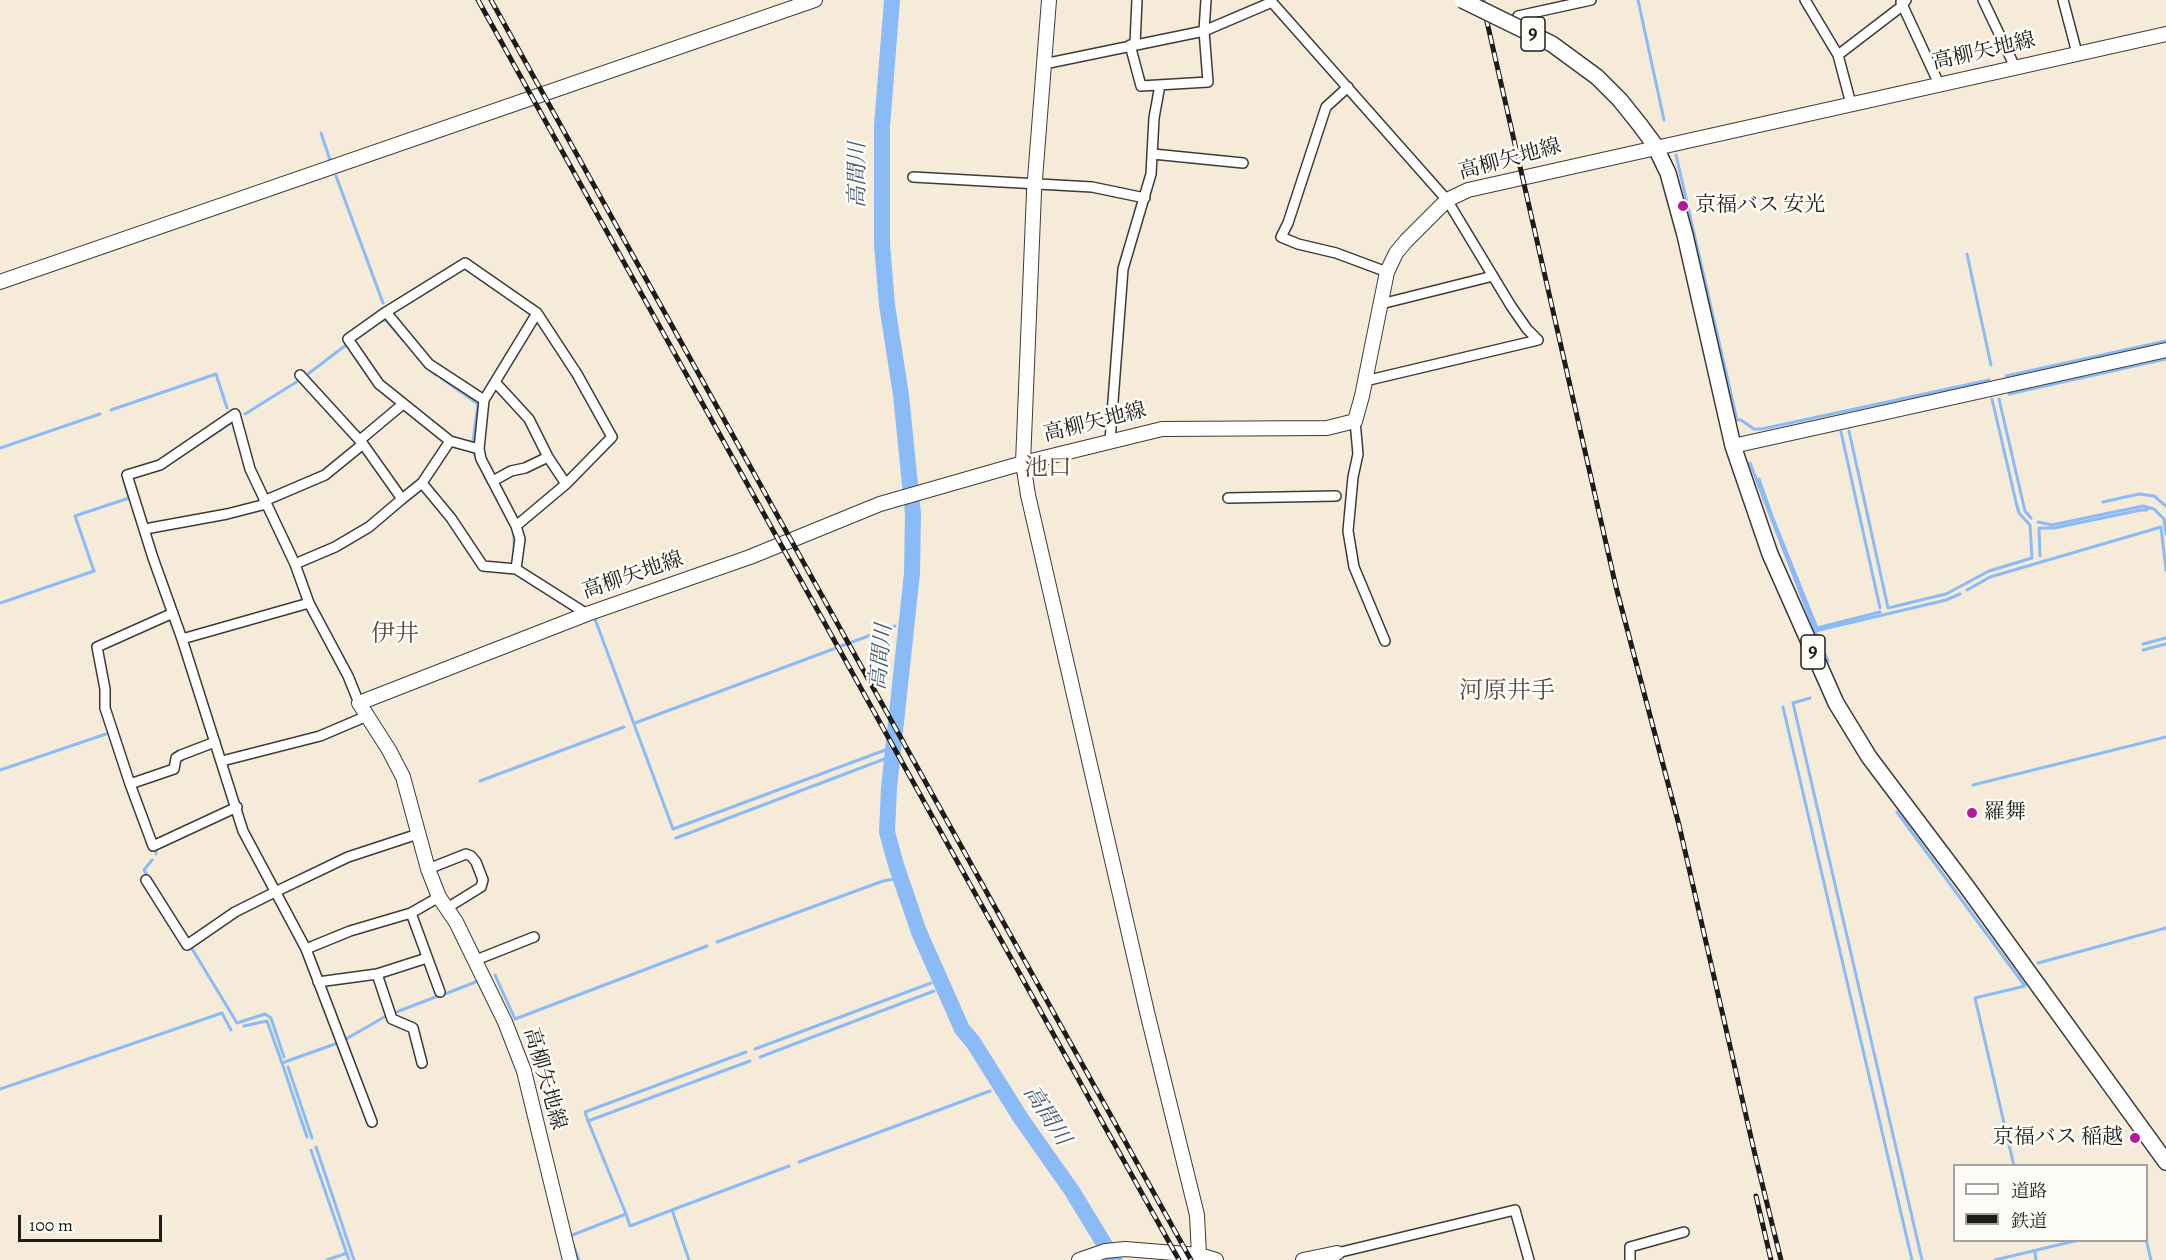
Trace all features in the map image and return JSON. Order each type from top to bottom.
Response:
[{"type":"main road","name":"9","points":[[1462,0],[1552,44],[1597,77],[1631,113],[1656,147],[1668,173],[1678,204],[1733,446],[1770,554],[1828,688],[1869,757],[1964,883],[2166,1162]]},
{"type":"street","points":[[0,282],[815,0]]},
{"type":"street","points":[[1049,0],[1035,184],[1023,462],[1028,495],[1147,1012],[1197,1215],[1203,1257]]},
{"type":"street","points":[[1137,0],[1132,45],[1141,86],[1208,82],[1204,31],[1206,0]]},
{"type":"street","points":[[1518,16],[1591,0]]},
{"type":"street","points":[[1805,0],[1838,55],[1851,104]]},
{"type":"street","points":[[1983,0],[2015,67]]},
{"type":"street","points":[[2063,0],[2077,53]]},
{"type":"street","points":[[1044,64],[1204,31],[1271,1],[1447,200],[1516,314],[1538,340],[1365,381]]},
{"type":"street","points":[[1838,55],[1903,2],[1939,84]]},
{"type":"street","name":"高柳矢地線","points":[[570,1260],[524,1071],[505,1022],[476,960],[443,903],[428,869],[403,777],[389,750],[358,703],[588,614],[750,557],[880,504],[1023,462],[1162,429],[1327,428],[1355,421],[1388,272],[1396,253],[1447,200],[1468,190],[2166,34]]},
{"type":"street","points":[[1110,441],[1123,270],[1145,198],[1153,154],[1154,118],[1160,85]]},
{"type":"street","points":[[1348,87],[1326,107],[1288,223],[1281,237],[1298,244],[1336,253],[1388,272]]},
{"type":"street","points":[[1153,154],[1243,162]]},
{"type":"street","points":[[913,177],[1092,187],[1145,198]]},
{"type":"street","points":[[479,449],[450,441],[379,384],[348,339],[386,312],[465,263],[537,313],[578,374],[612,436],[566,484],[516,526]]},
{"type":"street","points":[[1381,304],[1493,276]]},
{"type":"street","points":[[386,312],[429,364],[484,400]]},
{"type":"street","points":[[516,569],[520,539],[516,526],[481,459],[479,449],[484,400],[537,313]]},
{"type":"street","points":[[1733,446],[2166,350]]},
{"type":"street","points":[[300,375],[361,442],[402,499]]},
{"type":"street","points":[[495,382],[529,420],[548,457],[566,484]]},
{"type":"street","points":[[145,529],[227,514],[265,502],[325,474],[403,404]]},
{"type":"street","points":[[358,703],[348,676],[309,603],[295,564],[250,469],[235,414],[160,465],[127,475],[243,831],[306,949],[372,1122]]},
{"type":"street","points":[[1355,421],[1358,454],[1353,477],[1348,531],[1353,567],[1385,641]]},
{"type":"street","points":[[295,564],[335,547],[369,527],[422,483],[450,441]]},
{"type":"street","points":[[493,482],[512,471],[525,468],[548,457]]},
{"type":"street","points":[[422,483],[451,519],[483,566],[516,569],[588,614]]},
{"type":"street","points":[[1228,498],[1336,496]]},
{"type":"street","points":[[182,639],[309,603]]},
{"type":"street","points":[[173,613],[97,647],[105,689],[105,708],[130,784],[153,846],[237,807]]},
{"type":"street","points":[[222,761],[320,736],[367,716]]},
{"type":"street","points":[[130,784],[174,769],[176,758],[215,742]]},
{"type":"street","points":[[146,880],[187,945],[235,912],[275,892],[348,857],[418,834]]},
{"type":"street","points":[[306,949],[350,931],[443,903],[482,887],[483,880],[476,862],[466,854],[428,869]]},
{"type":"street","points":[[411,913],[440,992]]},
{"type":"street","points":[[476,960],[534,937]]},
{"type":"street","points":[[318,982],[377,974],[427,958]]},
{"type":"street","points":[[377,974],[392,1019],[413,1028],[422,1063]]},
{"type":"street","points":[[1303,1260],[1515,1210],[1529,1260]]},
{"type":"street","points":[[1630,1260],[1630,1247],[1684,1232]]},
{"type":"street","points":[[1079,1260],[1096,1253],[1135,1249],[1215,1260]]},
{"type":"waterway","name":"高間川","points":[[892,0],[882,126],[882,244],[887,305],[901,395],[913,514],[912,573],[889,788],[887,832],[919,932],[962,1029],[1072,1191],[1114,1260]]},
{"type":"waterway","points":[[1638,0],[1664,120]]},
{"type":"waterway","points":[[321,133],[330,160]]},
{"type":"waterway","points":[[1676,155],[1737,420],[1741,420],[1754,429],[1762,429],[1989,380]]},
{"type":"waterway","points":[[336,176],[383,303]]},
{"type":"waterway","points":[[1967,254],[1991,365]]},
{"type":"waterway","points":[[380,321],[386,320],[403,340]]},
{"type":"waterway","points":[[2006,376],[2166,341]]},
{"type":"waterway","points":[[308,374],[346,345]]},
{"type":"waterway","points":[[2009,394],[2166,359]]},
{"type":"waterway","points":[[429,369],[436,375]]},
{"type":"waterway","points":[[111,410],[216,374],[227,408]]},
{"type":"waterway","points":[[441,378],[478,404],[473,441]]},
{"type":"waterway","points":[[245,414],[298,381]]},
{"type":"waterway","points":[[1849,431],[1888,608],[1946,594],[1989,571],[2032,558],[2030,525],[2019,513],[1992,399]]},
{"type":"waterway","points":[[1999,399],[2025,511],[2031,518]]},
{"type":"waterway","points":[[0,448],[100,414]]},
{"type":"waterway","points":[[167,465],[231,423]]},
{"type":"waterway","points":[[1841,432],[1880,608]]},
{"type":"waterway","points":[[474,453],[488,483]]},
{"type":"waterway","points":[[1750,463],[1815,631]]},
{"type":"waterway","points":[[1759,479],[1817,628],[1880,612]]},
{"type":"waterway","points":[[0,603],[94,571],[75,516],[129,498],[124,481]]},
{"type":"waterway","points":[[2103,502],[2139,494],[2154,496],[2166,506]]},
{"type":"waterway","points":[[2038,522],[2052,525],[2143,506],[2154,509],[2164,519],[2166,534]]},
{"type":"waterway","points":[[2040,556],[2039,528],[2054,528],[2147,510]]},
{"type":"waterway","points":[[1967,590],[1990,577],[2161,527],[2166,570]]},
{"type":"waterway","points":[[514,534],[514,551]]},
{"type":"waterway","points":[[1828,661],[1815,631],[1946,600],[1960,594]]},
{"type":"waterway","points":[[595,619],[673,829],[888,749]]},
{"type":"waterway","points":[[635,723],[895,626]]},
{"type":"waterway","points":[[2143,644],[2166,638]]},
{"type":"waterway","points":[[2143,650],[2166,644]]},
{"type":"waterway","points":[[1810,698],[1793,703],[1922,1260]]},
{"type":"waterway","points":[[1783,707],[1912,1260]]},
{"type":"waterway","points":[[480,781],[624,727]]},
{"type":"waterway","points":[[0,770],[106,734]]},
{"type":"waterway","points":[[1973,785],[2166,737]]},
{"type":"waterway","points":[[676,838],[887,758]]},
{"type":"waterway","points":[[1897,812],[2025,986],[1975,998],[2014,1164]]},
{"type":"waterway","points":[[156,848],[156,854]]},
{"type":"waterway","points":[[149,878],[144,870],[152,860]]},
{"type":"waterway","points":[[717,942],[883,881],[900,878]]},
{"type":"waterway","points":[[2038,963],[2166,928]]},
{"type":"waterway","points":[[495,975],[515,1019],[707,946]]},
{"type":"waterway","points":[[191,947],[237,1023],[265,1014],[271,1018],[284,1057]]},
{"type":"waterway","points":[[445,994],[478,981]]},
{"type":"waterway","points":[[755,1049],[931,983]]},
{"type":"waterway","points":[[760,1057],[934,991]]},
{"type":"waterway","points":[[394,1013],[438,996]]},
{"type":"waterway","points":[[0,1089],[222,1013],[231,1030]]},
{"type":"waterway","points":[[346,1039],[386,1016]]},
{"type":"waterway","points":[[244,1026],[267,1021],[282,1063],[335,1044]]},
{"type":"waterway","points":[[588,1121],[585,1112],[746,1052]]},
{"type":"waterway","points":[[626,1214],[588,1121],[750,1061]]},
{"type":"waterway","points":[[282,1063],[307,1137]]},
{"type":"waterway","points":[[288,1067],[312,1138]]},
{"type":"waterway","points":[[799,1162],[990,1091]]},
{"type":"waterway","points":[[316,1147],[354,1260]]},
{"type":"waterway","points":[[311,1150],[349,1260]]},
{"type":"waterway","points":[[689,1260],[672,1210],[789,1166]]},
{"type":"waterway","points":[[579,1260],[570,1236],[626,1214],[630,1226],[672,1210]]},
{"type":"waterway","points":[[1995,1260],[2071,1242]]},
{"type":"waterway","points":[[2147,1242],[2151,1260]]},
{"type":"waterway","points":[[327,1260],[347,1253]]},
{"type":"waterway","points":[[2035,1253],[2036,1260]]},
{"type":"railway","points":[[478,0],[1179,1260]]},
{"type":"railway","points":[[491,0],[1191,1260]]},
{"type":"railway","points":[[1482,0],[1616,587],[1679,825],[1781,1260]]},
{"type":"railway","points":[[1756,1196],[1771,1260]]},
{"type":"place","name":"京福バス 安光","points":[[1683,206]]},
{"type":"place","name":"羅舞","points":[[1972,813]]},
{"type":"place","name":"京福バス 稲越","points":[[2135,1138]]},
{"type":"district","name":"池口","points":[[1048,469]]},
{"type":"district","name":"伊井","points":[[395,635]]},
{"type":"district","name":"河原井手","points":[[1507,692]]}]
